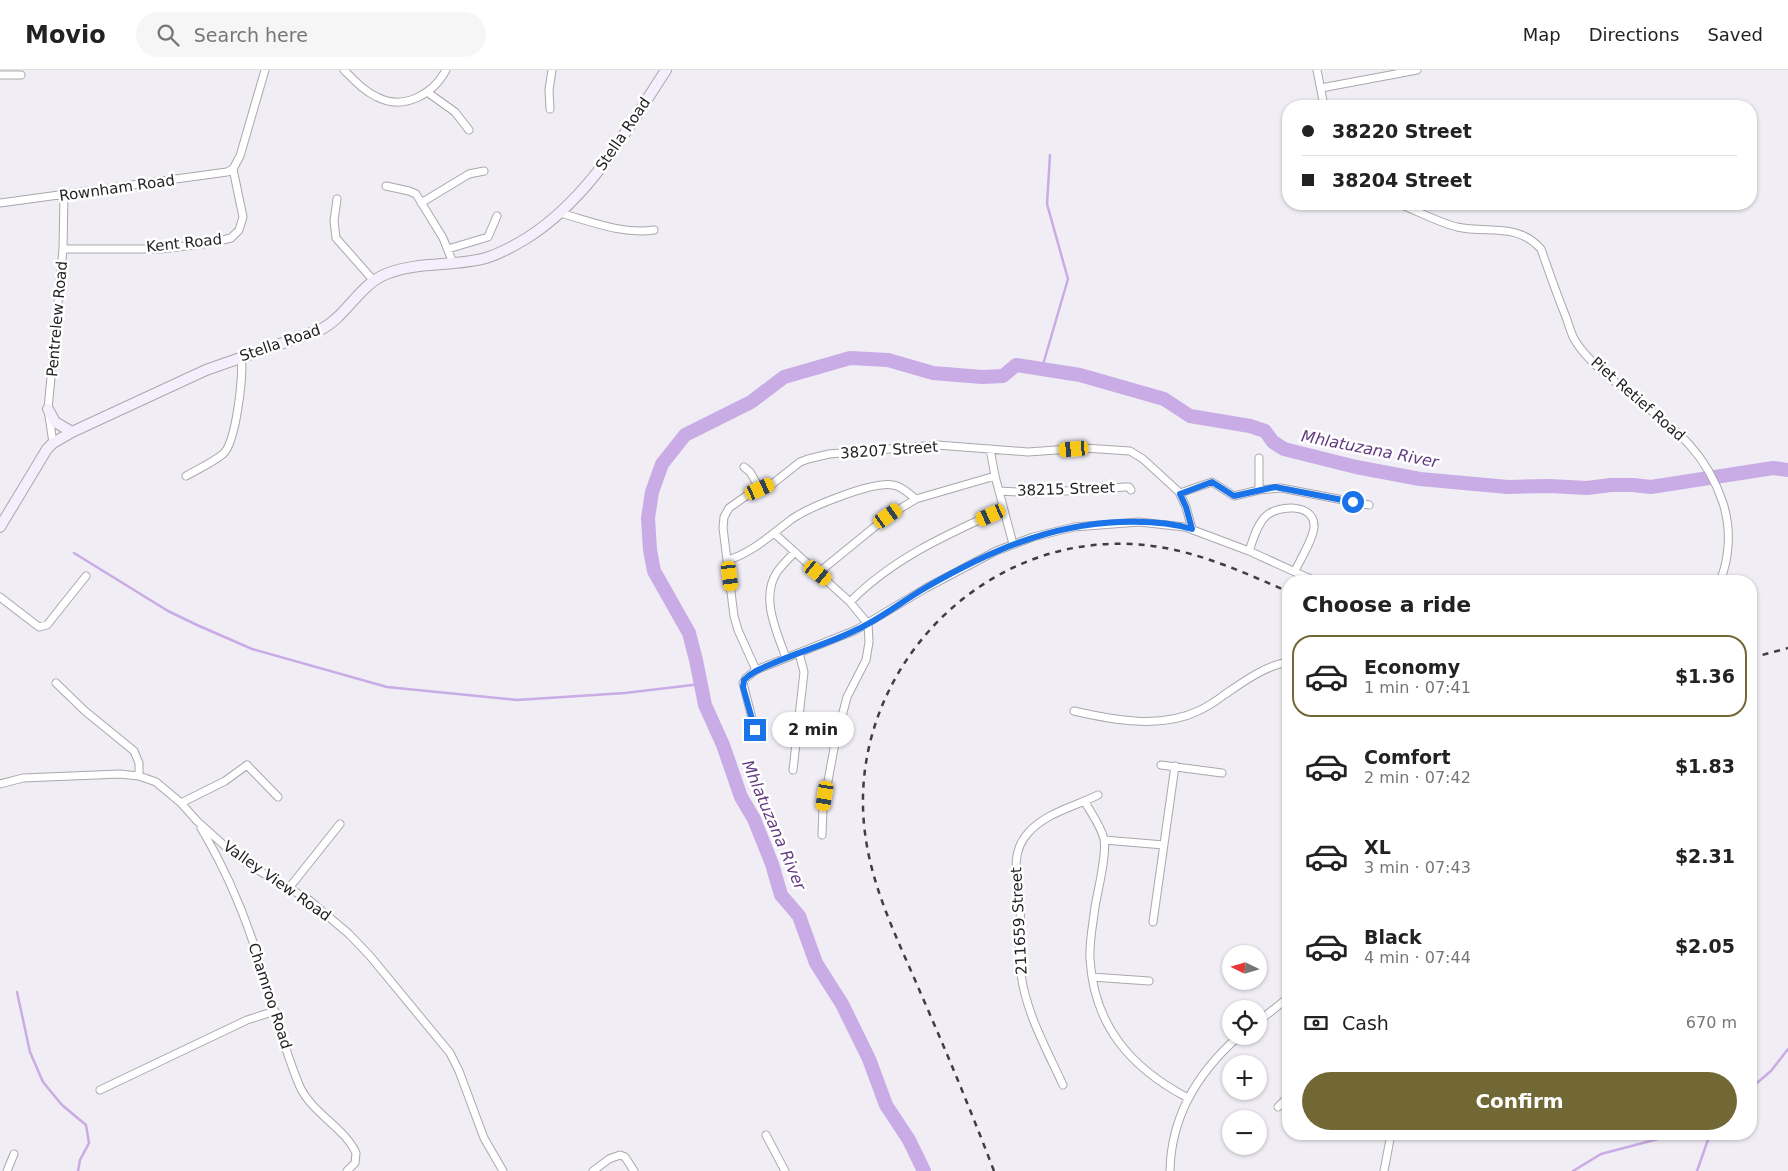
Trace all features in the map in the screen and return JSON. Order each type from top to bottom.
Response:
[{"type":"main road","name":"Stella Road","points":[[0,527],[41,458],[53,443],[72,432],[182,380],[241,357],[309,335],[328,326],[374,281],[385,274],[402,268],[428,264],[476,260],[503,251],[536,232],[580,194],[599,170],[666,70]]},
{"type":"main road","points":[[48,409],[55,422],[72,432]]},
{"type":"street","points":[[232,169],[240,156],[265,70]]},
{"type":"street","points":[[344,70],[369,92],[387,101],[413,100],[427,92],[441,79],[446,70]]},
{"type":"street","points":[[550,109],[549,90],[552,70]]},
{"type":"street","points":[[1317,70],[1323,100]]},
{"type":"street","points":[[1321,88],[1418,70]]},
{"type":"street","points":[[0,75],[21,75]]},
{"type":"street","points":[[427,92],[454,112],[469,130]]},
{"type":"street","name":"Rownham Road","points":[[0,203],[220,174],[232,169]]},
{"type":"street","name":"Kent Road","points":[[63,248],[161,249],[210,243],[231,238],[238,230],[243,217],[232,169]]},
{"type":"street","points":[[421,203],[469,174],[484,171]]},
{"type":"street","points":[[386,186],[413,192],[444,238],[453,263]]},
{"type":"street","name":"Pentrelew Road","points":[[53,443],[48,409],[63,248],[64,195]]},
{"type":"street","points":[[337,200],[334,228],[336,238],[374,281]]},
{"type":"street","name":"Piet Retief Road","points":[[1413,210],[1457,227],[1514,232],[1531,239],[1541,249],[1576,342],[1607,376],[1679,433],[1706,464],[1719,490],[1727,517],[1727,556],[1722,575]]},
{"type":"street","points":[[560,213],[626,230],[641,232],[654,230]]},
{"type":"street","points":[[448,249],[488,237],[497,216]]},
{"type":"street","points":[[186,476],[223,454],[229,446],[236,418],[243,368],[241,357]]},
{"type":"street","name":"38207 Street","points":[[756,670],[738,630],[734,616],[723,523],[726,513],[740,500],[771,485],[800,462],[822,455],[924,445],[1028,452],[1084,448],[1130,450],[1175,486],[1186,507],[1192,529]]},
{"type":"street","points":[[990,449],[1013,544]]},
{"type":"street","points":[[1259,458],[1259,490]]},
{"type":"street","points":[[744,468],[750,472],[760,489]]},
{"type":"street","points":[[818,573],[888,516],[916,499],[995,476]]},
{"type":"street","points":[[1180,494],[1212,482],[1234,496],[1259,490],[1281,488],[1369,505]]},
{"type":"street","points":[[728,560],[741,555],[775,534],[793,519],[819,505],[876,486],[887,484],[897,486],[916,499]]},
{"type":"street","name":"38215 Street","points":[[999,491],[1035,493],[1125,487],[1129,487],[1131,490]]},
{"type":"street","points":[[1249,551],[1266,516],[1291,507],[1307,512],[1313,518],[1314,529],[1295,572]]},
{"type":"street","points":[[850,602],[885,571],[908,556],[1003,509]]},
{"type":"street","points":[[755,730],[743,683],[756,670],[841,637],[868,624],[926,588],[982,558],[1013,544],[1053,531],[1100,523],[1140,522],[1169,524],[1192,529],[1249,551],[1302,575]]},
{"type":"street","points":[[775,534],[850,602],[868,624],[869,642],[866,660],[847,697],[835,743],[823,808],[822,835]]},
{"type":"street","points":[[786,658],[771,613],[770,602],[776,573],[795,552]]},
{"type":"street","points":[[0,597],[40,627],[43,627],[47,625],[86,576]]},
{"type":"street","points":[[793,770],[804,672],[799,653]]},
{"type":"street","points":[[1074,712],[1135,721],[1182,717],[1198,711],[1248,679],[1282,663]]},
{"type":"street","points":[[56,683],[85,711],[134,751],[139,763],[139,776]]},
{"type":"street","points":[[181,803],[225,782],[247,765],[278,797]]},
{"type":"street","points":[[1162,765],[1222,773]]},
{"type":"street","points":[[1154,922],[1175,766]]},
{"type":"street","name":"Valley View Road","points":[[0,784],[22,778],[120,774],[139,776],[156,782],[181,803],[197,821],[236,856],[322,910],[349,934],[383,971],[450,1053],[484,1138],[503,1171]]},
{"type":"street","name":"211659 Street","points":[[1063,1085],[1028,1005],[1021,975],[1020,906],[1015,863],[1022,843],[1035,826],[1098,795]]},
{"type":"street","points":[[1085,802],[1104,840],[1090,946],[1092,977],[1097,999],[1105,1021],[1122,1048],[1154,1078],[1188,1098]]},
{"type":"street","name":"Chamroo Road","points":[[197,821],[219,861],[248,925],[274,1011],[303,1092],[313,1106],[354,1149],[356,1160],[347,1171]]},
{"type":"street","points":[[289,888],[340,824]]},
{"type":"street","points":[[1104,840],[1164,845]]},
{"type":"street","points":[[1092,977],[1148,981]]},
{"type":"street","points":[[1267,1015],[1282,1003]]},
{"type":"street","points":[[100,1090],[247,1020],[274,1011]]},
{"type":"street","points":[[1170,1171],[1177,1128],[1188,1098],[1201,1075],[1230,1045]]},
{"type":"street","points":[[1278,1107],[1282,1103]]},
{"type":"street","points":[[766,1135],[785,1171]]},
{"type":"street","points":[[1384,1171],[1390,1140]]},
{"type":"street","points":[[7,1171],[14,1154]]},
{"type":"street","points":[[593,1171],[609,1159],[620,1155],[625,1158],[634,1171]]},
{"type":"waterway","points":[[1042,368],[1068,279],[1047,204],[1050,155]]},
{"type":"waterway","name":"Mhlatuzana River","points":[[924,1171],[909,1140],[886,1105],[869,1059],[842,1004],[816,963],[799,916],[781,895],[772,864],[754,819],[741,797],[723,745],[705,705],[689,633],[654,571],[650,550],[648,518],[652,492],[662,464],[685,435],[751,402],[784,377],[850,358],[888,360],[933,373],[982,377],[1003,376],[1016,365],[1080,375],[1164,399],[1190,416],[1250,426],[1265,431],[1273,442],[1284,449],[1356,467],[1420,479],[1508,487],[1549,486],[1587,488],[1611,485],[1651,487],[1773,468],[1788,470]]},
{"type":"waterway","points":[[74,553],[168,611],[252,649],[387,687],[517,700],[625,693],[701,684]]},
{"type":"waterway","points":[[17,992],[30,1052],[43,1082],[62,1105],[86,1125],[89,1143],[80,1160],[78,1171]]},
{"type":"waterway","points":[[1757,1083],[1771,1071],[1788,1049]]},
{"type":"waterway","points":[[1573,1171],[1601,1154],[1654,1140]]},
{"type":"waterway","points":[[1697,1171],[1708,1140]]},
{"type":"railway","points":[[994,1171],[977,1126],[887,915],[874,875],[865,833],[864,776],[876,722],[899,672],[932,628],[972,592],[1020,565],[1073,548],[1130,544],[1172,549],[1212,561],[1282,589]]},
{"type":"railway","points":[[1757,656],[1788,648]]},
{"type":"route","points":[[755,730],[743,687],[744,680],[749,675],[756,670],[841,637],[873,622],[926,588],[1013,544],[1053,531],[1115,522],[1175,525],[1192,529],[1184,501],[1180,494],[1212,482],[1234,496],[1275,487],[1353,502]]}]
